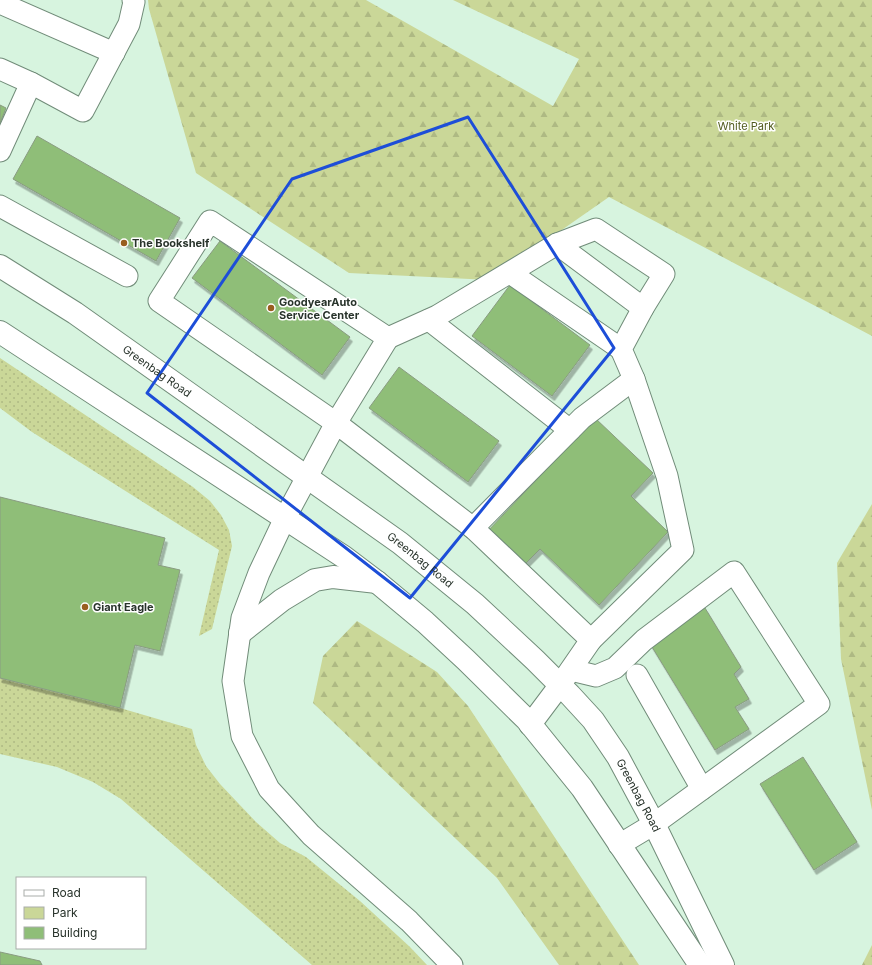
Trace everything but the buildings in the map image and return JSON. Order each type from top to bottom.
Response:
[{"type":"main road","name":"Greenbag Road","points":[[0,266],[75,313],[400,542],[474,604],[566,677],[618,757],[654,824],[723,965]]},
{"type":"main road","points":[[0,332],[344,557],[425,622],[466,660],[530,725],[582,788],[700,965]]},
{"type":"main road","points":[[240,633],[282,600],[315,580],[333,577],[377,582]]},
{"type":"lane","points":[[0,69],[31,83],[84,111],[129,24],[134,2],[133,0]]},
{"type":"lane","points":[[0,3],[114,53]]},
{"type":"lane","points":[[0,151],[31,83]]},
{"type":"lane","points":[[0,206],[127,276]]},
{"type":"lane","points":[[388,338],[210,221],[159,301],[336,423],[473,528],[591,640]]},
{"type":"lane","points":[[452,965],[409,921],[311,835],[269,789],[242,736],[233,681],[242,618],[259,573],[285,518],[336,423],[388,338],[429,320],[557,244],[596,229],[664,274],[643,308],[621,349]]},
{"type":"lane","points":[[557,244],[643,308]]},
{"type":"lane","points":[[510,273],[621,349],[634,379],[666,476],[683,550],[591,640],[566,677],[530,725]]},
{"type":"lane","points":[[429,320],[570,430]]},
{"type":"lane","points":[[473,528],[582,418],[634,379]]},
{"type":"lane","points":[[566,677],[596,676],[614,668],[644,640],[734,572],[819,704],[654,824],[619,845]]},
{"type":"lane","points":[[637,675],[702,790]]},
{"type":"highlighted area","points":[[468,117],[614,348],[410,598],[147,393],[292,179]]},
{"type":"green space","name":"White Park","points":[[148,0],[366,0],[553,106],[579,59],[453,0],[872,0],[872,336],[609,197],[490,280],[349,273],[196,173],[149,9]]},
{"type":"green space","points":[[0,358],[193,487],[210,501],[221,515],[229,530],[232,546],[212,629],[199,636],[219,550],[32,432],[0,408]]},
{"type":"green space","points":[[872,504],[872,810],[841,659],[837,563]]},
{"type":"green space","points":[[357,621],[437,672],[468,706],[639,965],[559,965],[497,878],[313,703],[323,656]]},
{"type":"green space","points":[[0,678],[120,708],[192,729],[196,745],[206,766],[220,784],[256,822],[280,843],[306,857],[360,901],[410,947],[427,965],[312,965],[121,799],[93,782],[57,767],[0,754]]},
{"type":"green space","points":[[872,945],[872,965],[862,965]]},
{"type":"place","name":"The Bookshelf","points":[[124,243]]},
{"type":"place","name":"GoodyearAuto Service Center","points":[[271,308]]},
{"type":"place","name":"Giant Eagle","points":[[85,607]]}]
